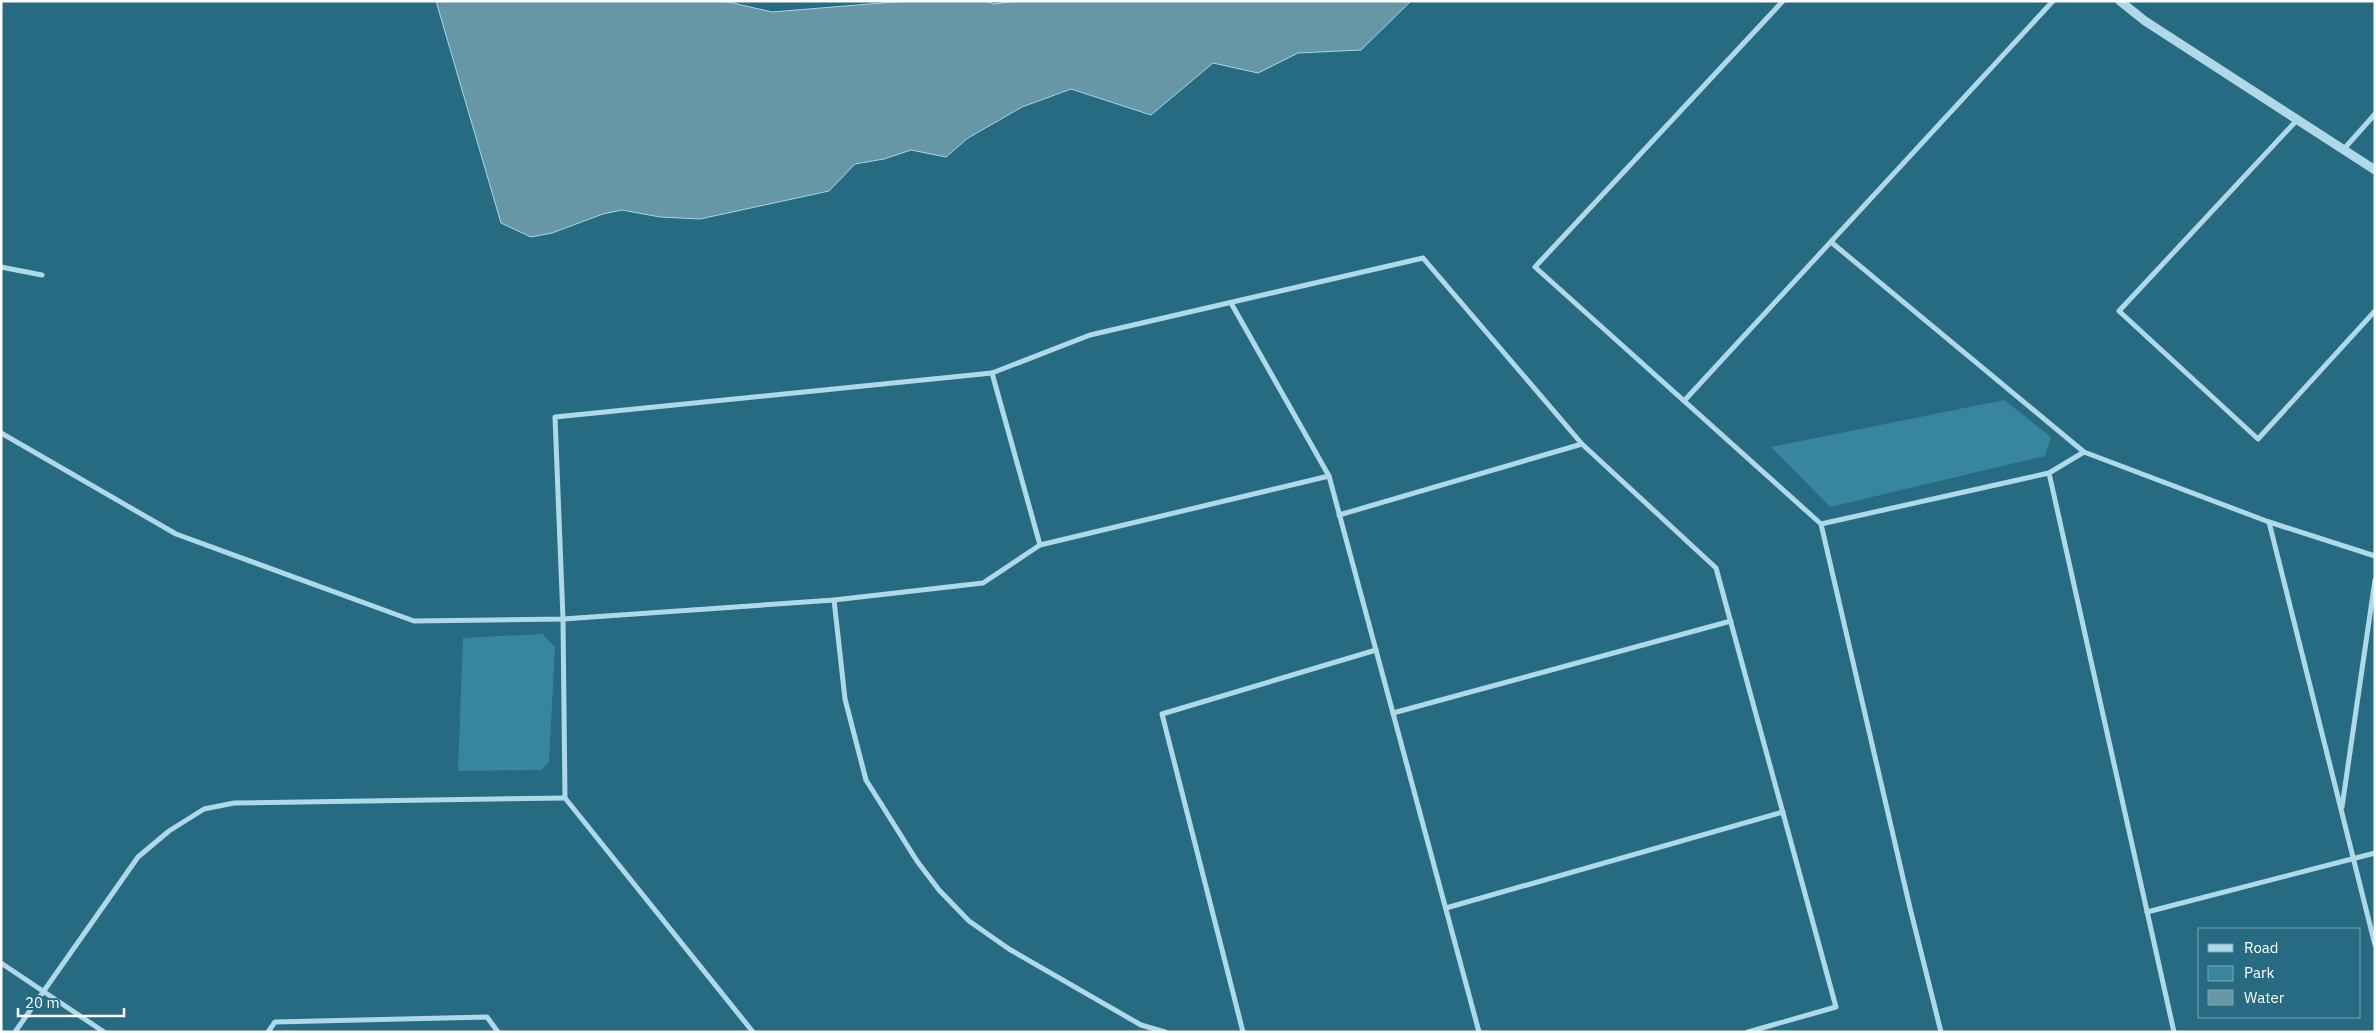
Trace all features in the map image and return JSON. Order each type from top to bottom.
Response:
[{"type":"street","points":[[1783,1],[1535,267],[1821,524],[1910,908],[1941,1032]]},
{"type":"street","points":[[1684,401],[2052,1]]},
{"type":"street","points":[[2120,1],[2145,21],[2375,170]]},
{"type":"street","points":[[2343,150],[2375,114]]},
{"type":"street","points":[[2297,120],[2119,311],[2258,439],[2375,311]]},
{"type":"street","points":[[1831,242],[2084,452],[2269,522],[2375,556]]},
{"type":"street","points":[[753,1032],[565,798],[563,619],[555,417],[992,373],[1090,335],[1423,258],[1582,444],[1716,568],[1836,1008],[1748,1032]]},
{"type":"street","points":[[1,267],[42,276]]},
{"type":"street","points":[[1231,303],[1329,476],[1479,1032]]},
{"type":"street","points":[[992,373],[1040,545]]},
{"type":"street","points":[[1,433],[176,534],[414,622],[563,619],[834,600],[983,583],[1040,545],[1329,476]]},
{"type":"street","points":[[1339,514],[1582,444]]},
{"type":"street","points":[[1821,524],[2049,473],[2084,452]]},
{"type":"street","points":[[2049,473],[2174,1032]]},
{"type":"street","points":[[2269,522],[2375,945]]},
{"type":"street","points":[[2341,810],[2375,580]]},
{"type":"street","points":[[834,600],[844,699],[866,780],[917,861],[939,890],[969,921],[1008,949],[1141,1025],[1165,1032]]},
{"type":"street","points":[[1393,713],[1730,621]]},
{"type":"street","points":[[1243,1032],[1162,714],[1376,650]]},
{"type":"street","points":[[15,1032],[138,857],[169,831],[204,809],[234,803],[565,798]]},
{"type":"street","points":[[1446,908],[1783,812]]},
{"type":"street","points":[[2147,912],[2375,853]]},
{"type":"street","points":[[1,962],[104,1032]]},
{"type":"street","points":[[268,1032],[275,1022],[487,1017],[498,1032]]},
{"type":"street","points":[[1139,1032],[1141,1025]]},
{"type":"green space","points":[[2004,400],[2051,437],[2045,456],[1830,507],[1771,447]]},
{"type":"green space","points":[[542,634],[555,647],[549,762],[541,770],[458,771],[463,638]]},
{"type":"water","points":[[436,1],[724,1],[772,12],[906,1],[986,1],[993,4],[1018,1],[1411,1],[1361,50],[1298,53],[1258,73],[1213,63],[1151,115],[1071,89],[1022,107],[968,138],[946,157],[911,150],[884,159],[855,164],[829,191],[700,219],[660,217],[622,210],[603,214],[552,233],[531,237],[501,223]]}]
